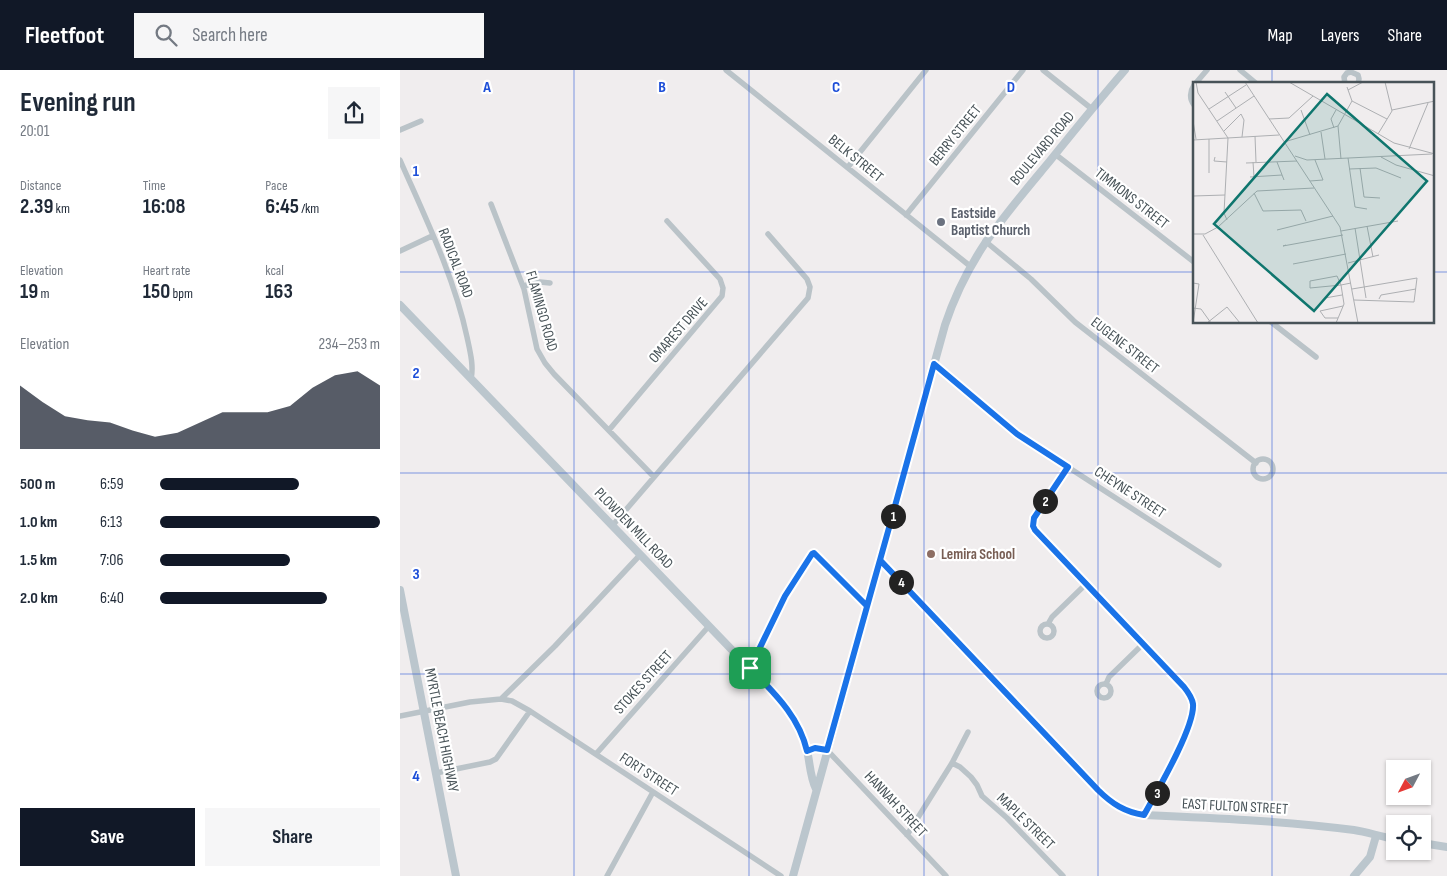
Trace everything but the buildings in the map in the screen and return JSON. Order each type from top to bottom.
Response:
[{"type":"street","name":"BELK STREET","points":[[726,70],[970,266]]},
{"type":"street","points":[[848,167],[926,70]]},
{"type":"street","name":"BERRY STREET","points":[[906,215],[1023,70]]},
{"type":"street","points":[[1043,70],[1092,109]]},
{"type":"street","name":"BOULEVARD ROAD","points":[[793,876],[934,364],[952,306],[970,266],[1000,220],[1125,70]]},
{"type":"street","points":[[1197,82],[1207,70]]},
{"type":"street","points":[[1240,70],[1255,82]]},
{"type":"street","points":[[1339,70],[1345,75]]},
{"type":"street","points":[[1345,75],[1351,72],[1356,73],[1358,82]]},
{"type":"street","points":[[1345,75],[1345,82]]},
{"type":"street","points":[[1193,87],[1190,98],[1193,103]]},
{"type":"street","points":[[400,130],[421,121]]},
{"type":"street","name":"TIMMONS STREET","points":[[1055,154],[1193,261]]},
{"type":"street","name":"RADICAL ROAD","points":[[400,160],[463,317],[472,369],[471,379]]},
{"type":"street","name":"FLAMINGO ROAD","points":[[490,204],[523,286],[535,343],[542,358],[554,374],[654,477]]},
{"type":"street","name":"OMAREST DRIVE","points":[[609,430],[722,296],[723,288],[720,280],[667,221]]},
{"type":"street","points":[[612,526],[809,296],[810,287],[807,279],[768,234]]},
{"type":"street","points":[[400,251],[432,236]]},
{"type":"street","name":"EUGENE STREET","points":[[985,241],[1031,279],[1075,322],[1256,463]]},
{"type":"street","points":[[523,286],[540,282],[550,283]]},
{"type":"street","name":"PLOWDEN MILL ROAD","points":[[400,305],[750,668],[791,713],[799,728],[807,751],[812,781],[816,789]]},
{"type":"street","points":[[1274,324],[1316,357]]},
{"type":"street","name":"CHEYNE STREET","points":[[934,364],[1017,434],[1220,565]]},
{"type":"street","points":[[1068,467],[1034,518],[1033,526],[1036,532],[1184,687],[1190,695],[1193,704],[1192,713],[1182,741],[1165,778],[1144,815]]},
{"type":"street","points":[[750,668],[785,596],[812,554],[816,554],[867,606]]},
{"type":"street","points":[[502,699],[555,646],[640,555]]},
{"type":"street","name":"EAST FULTON STREET","points":[[880,560],[1106,798],[1124,810],[1144,815],[1264,820],[1357,830],[1386,838]]},
{"type":"street","points":[[1048,624],[1052,617],[1086,584]]},
{"type":"street","name":"MYRTLE BEACH HIGHWAY","points":[[400,590],[456,876]]},
{"type":"street","name":"STOKES STREET","points":[[596,754],[709,626]]},
{"type":"street","points":[[1106,684],[1109,677],[1143,644]]},
{"type":"street","name":"FORT STREET","points":[[400,716],[470,702],[502,699],[512,701],[781,876]]},
{"type":"street","points":[[436,773],[490,762],[496,759],[530,711]]},
{"type":"street","points":[[907,835],[952,763],[968,732]]},
{"type":"street","points":[[807,751],[815,748],[827,750]]},
{"type":"street","name":"HANNAH STREET","points":[[827,750],[946,876]]},
{"type":"street","name":"MAPLE STREET","points":[[952,763],[960,767],[971,777],[978,785],[983,798],[1007,818],[1064,876]]},
{"type":"street","points":[[607,876],[653,792]]},
{"type":"street","points":[[1354,876],[1370,856],[1376,836]]},
{"type":"street","points":[[1431,844],[1447,847]]},
{"type":"place","name":"Eastside Baptist Church","points":[[941,222]]},
{"type":"place","name":"Lemira School","points":[[931,554]]},
{"type":"route","points":[[750,668],[785,596],[814,553],[867,606],[880,560],[1098,790],[1110,802],[1124,810],[1144,815],[1165,778],[1182,741],[1193,709],[1190,695],[1184,687],[1036,532],[1033,526],[1034,518],[1068,467],[1017,434],[934,364],[890,524],[880,560],[827,750],[815,748],[807,751],[799,728],[791,713],[750,668]]}]
